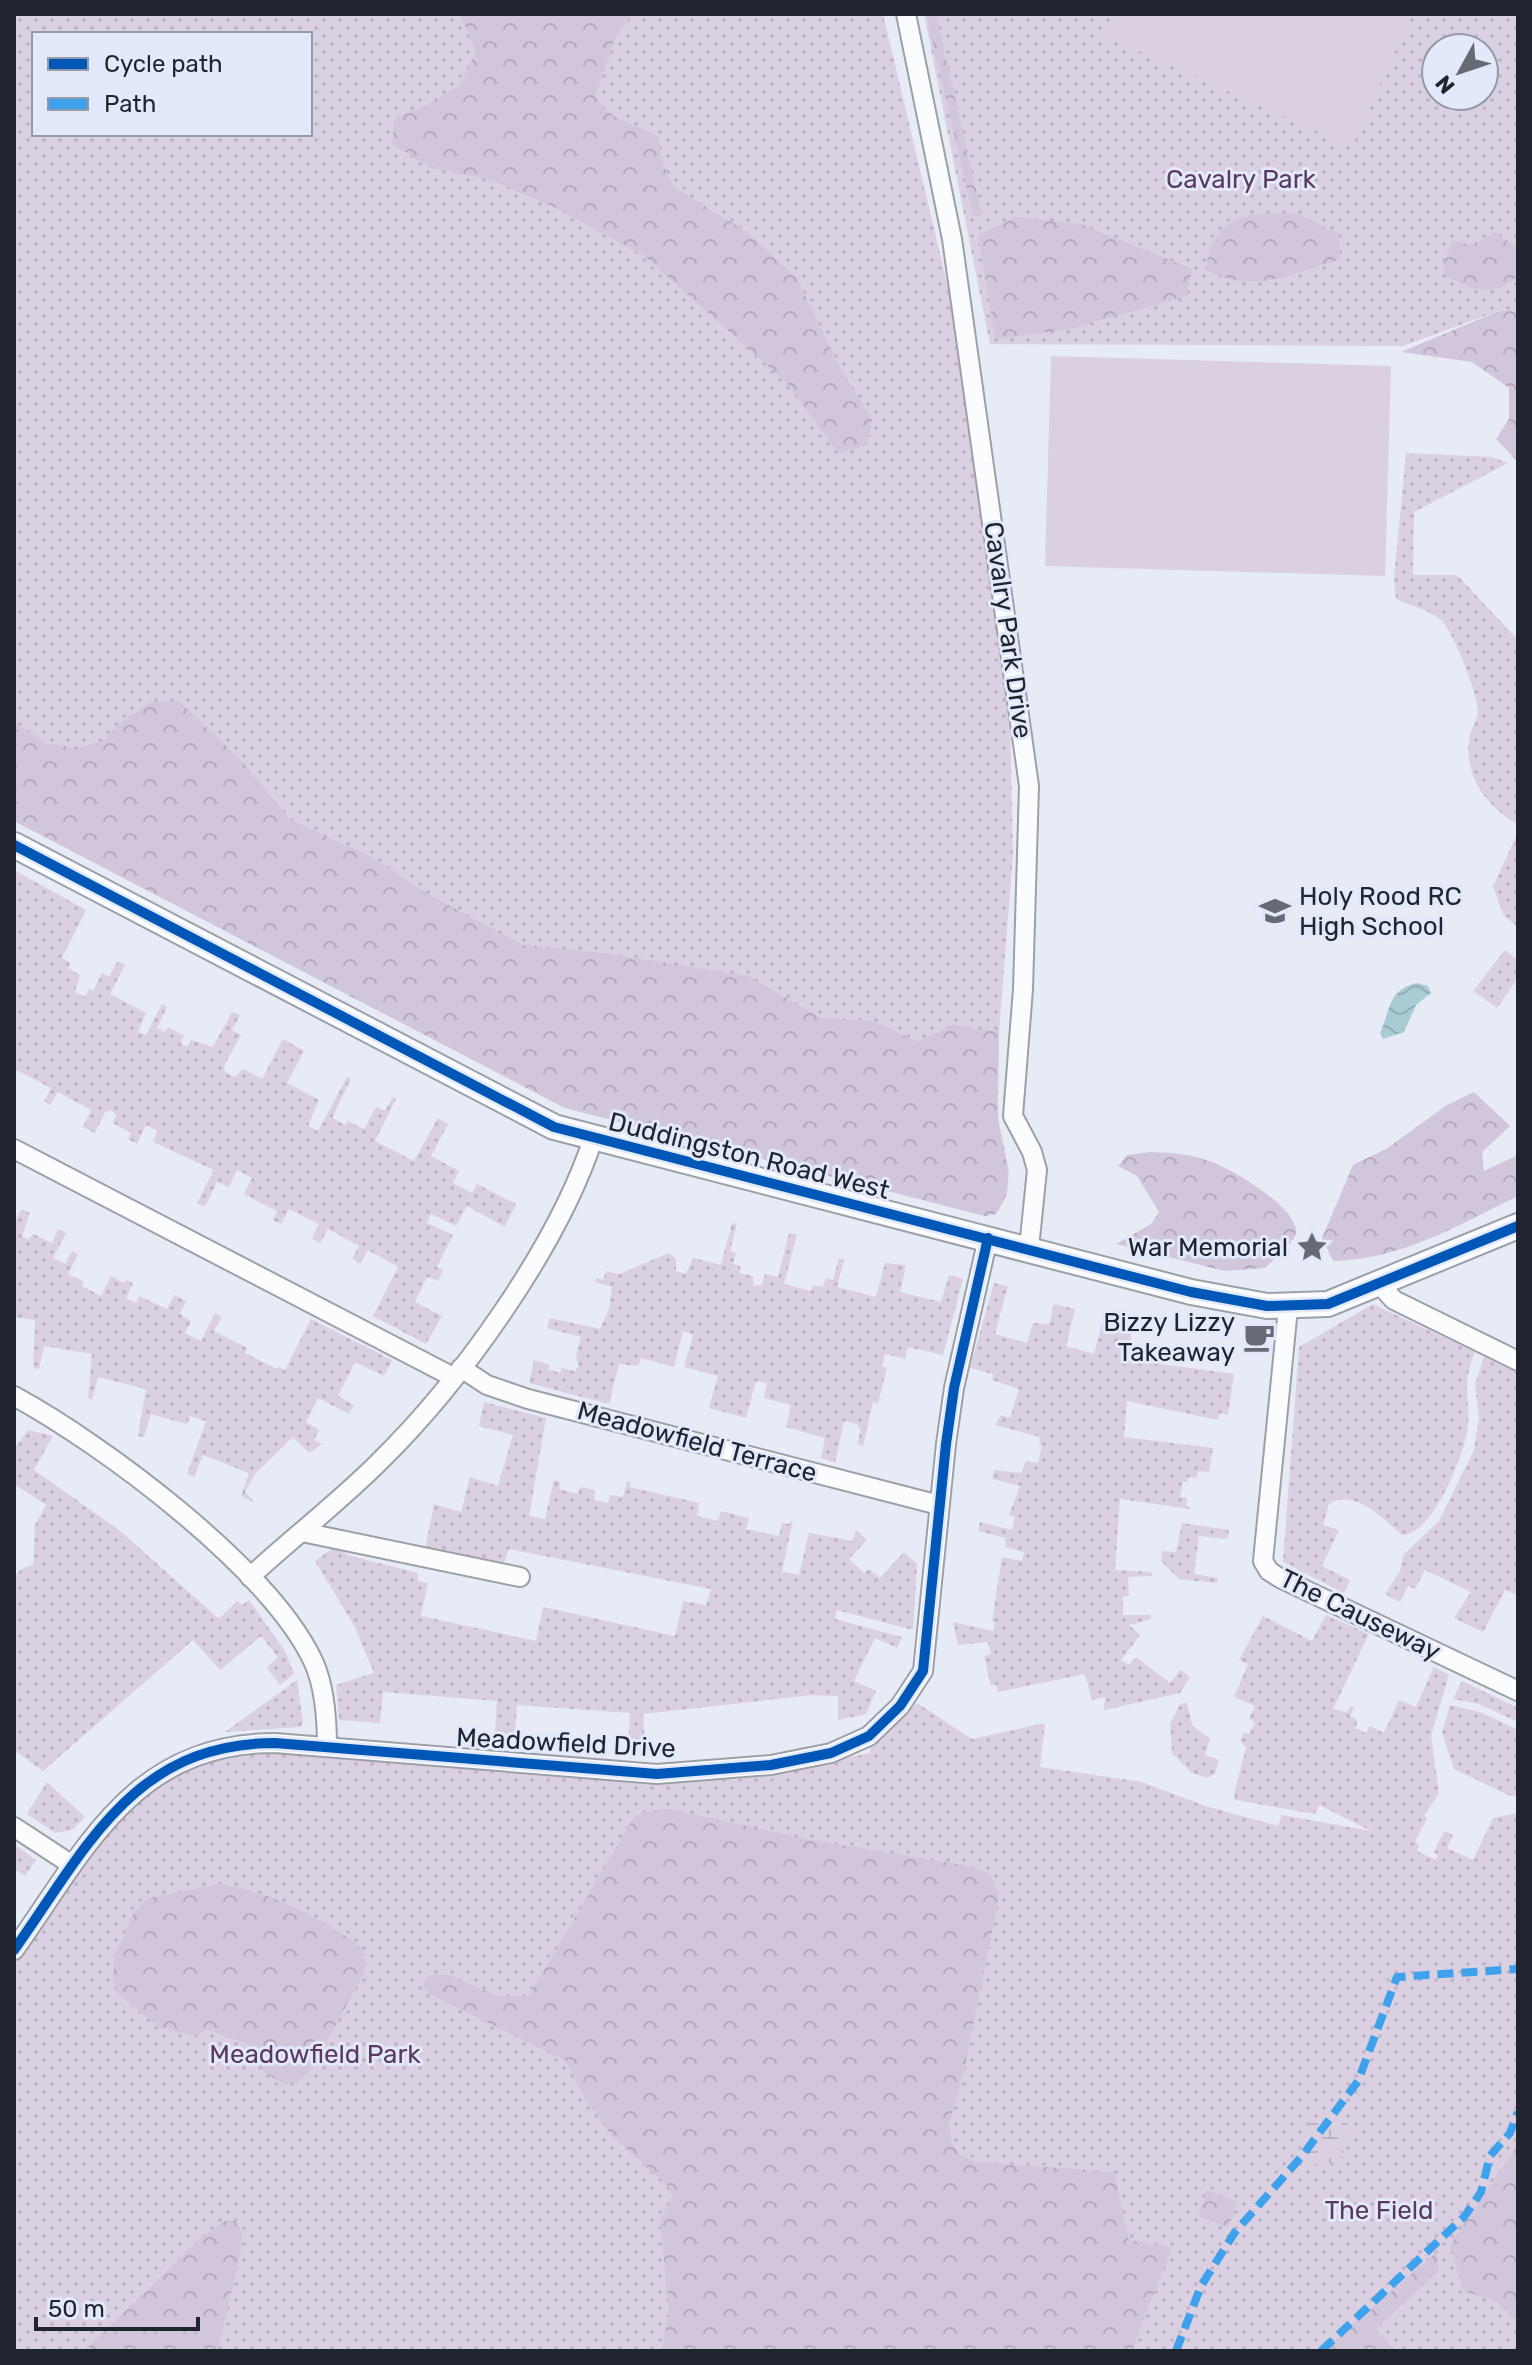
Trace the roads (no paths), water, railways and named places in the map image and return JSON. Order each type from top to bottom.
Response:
[{"type":"street","name":"Cavalry Park Drive","points":[[906,14],[952,239],[1029,786],[1023,989],[1013,1116],[1032,1152],[1037,1170],[1029,1248]]},
{"type":"street","name":"Duddingston Road West","points":[[14,845],[554,1127],[1191,1292],[1288,1308],[1328,1304],[1518,1226]]},
{"type":"street","points":[[250,1577],[380,1461],[457,1372],[538,1253],[572,1191],[593,1139]]},
{"type":"street","name":"Meadowfield Terrace","points":[[14,1149],[487,1385],[528,1399],[939,1505]]},
{"type":"street","name":"Meadowfield Drive","points":[[14,1950],[72,1865],[127,1796],[179,1762],[234,1745],[327,1747],[657,1774],[771,1765],[850,1747],[888,1720],[923,1671],[954,1388],[988,1238]]},
{"type":"street","points":[[1380,1285],[1394,1300],[1518,1361]]},
{"type":"street","name":"The Causeway","points":[[1288,1308],[1263,1561],[1269,1571],[1518,1691]]},
{"type":"street","points":[[17,1404],[88,1441],[123,1467],[250,1577],[282,1612],[314,1664],[325,1713],[327,1747]]},
{"type":"street","points":[[302,1532],[520,1577]]},
{"type":"street","points":[[14,1827],[72,1865]]},
{"type":"water","points":[[1417,983],[1428,986],[1431,993],[1416,1005],[1404,1032],[1383,1039],[1380,1033],[1391,1002],[1400,991]]},
{"type":"place","name":"Holy Rood RC High School","points":[[1275,911]]},
{"type":"place","name":"War Memorial","points":[[1312,1247]]},
{"type":"place","name":"Bizzy Lizzy Takeaway","points":[[1259,1337]]},
{"type":"park label","name":"Cavalry Park","points":[[1241,179]]},
{"type":"park label","name":"Meadowfield Park","points":[[315,2054]]},
{"type":"park label","name":"The Field","points":[[1379,2210]]}]
